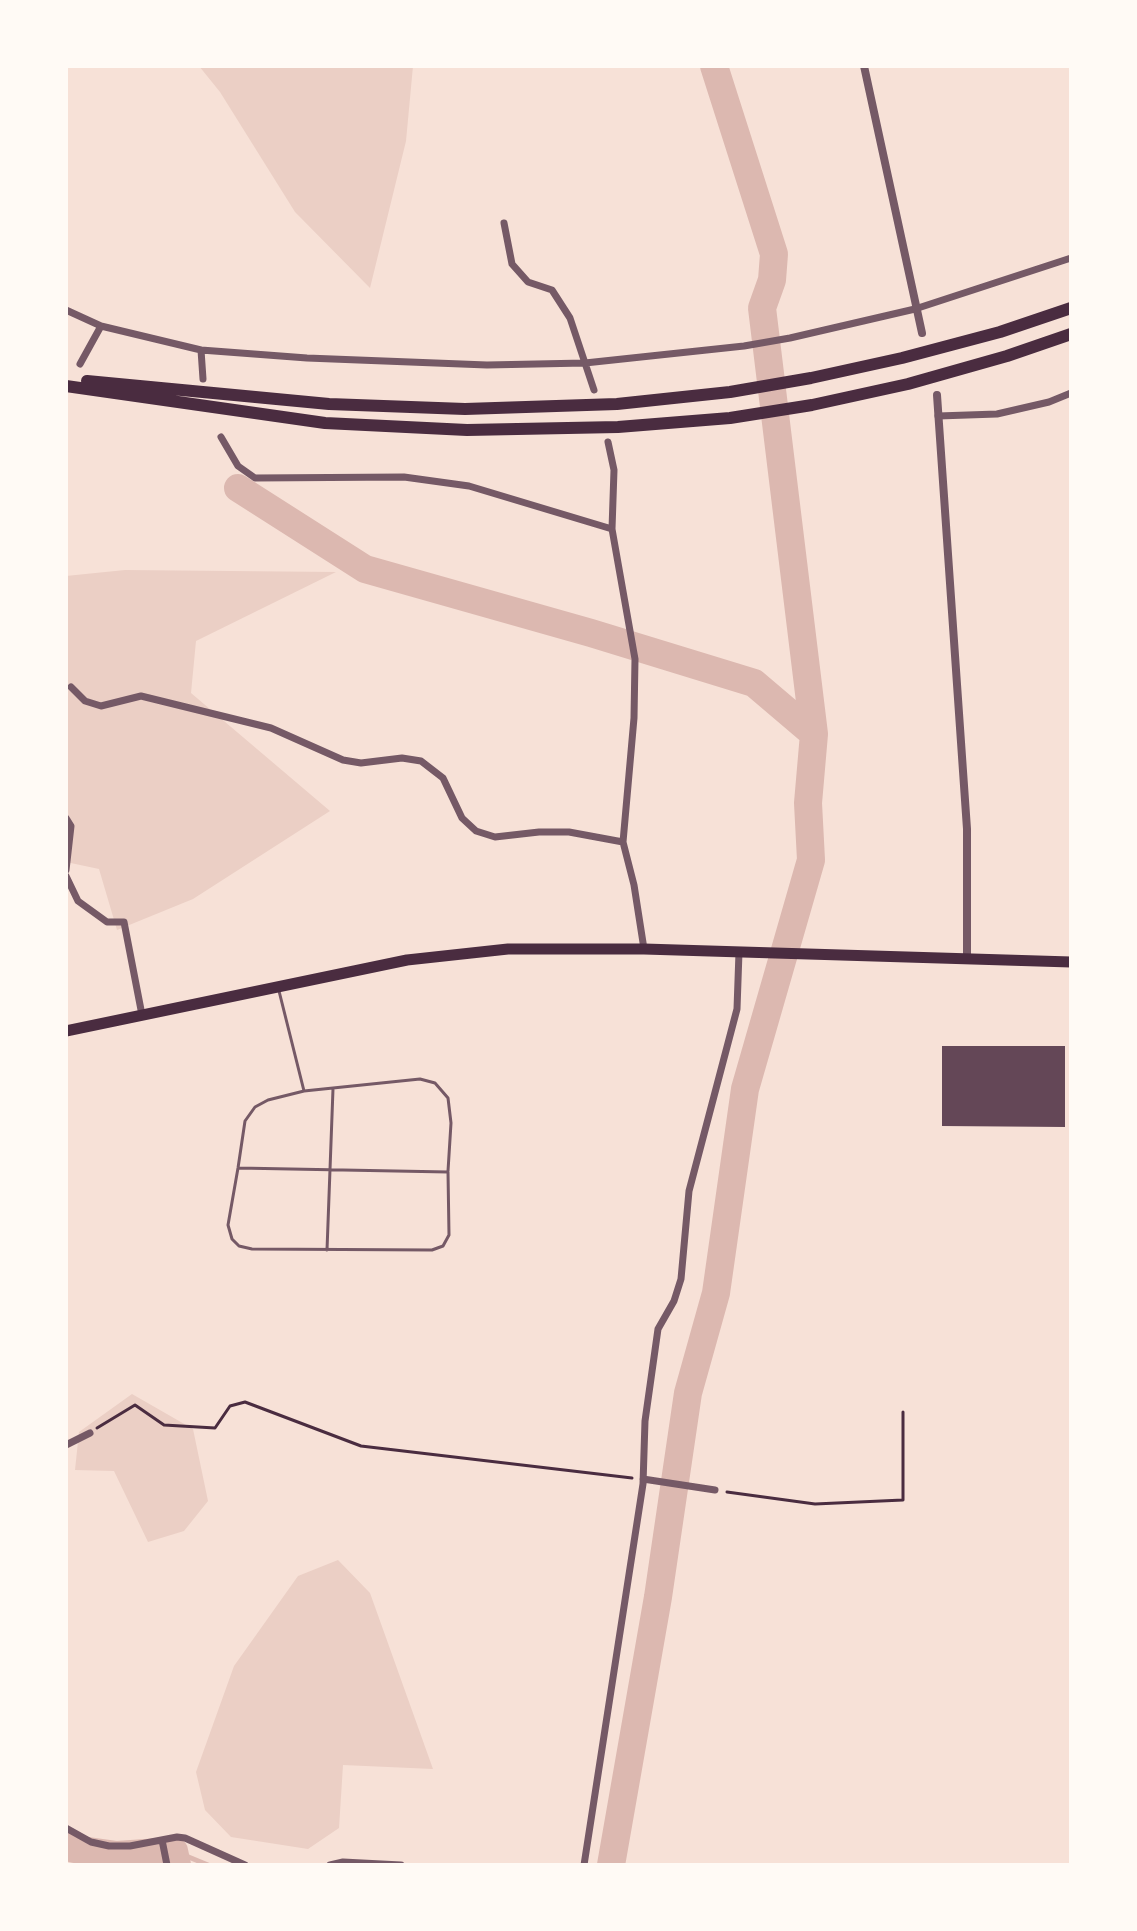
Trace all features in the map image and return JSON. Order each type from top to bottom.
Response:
[{"type":"highway","points":[[66,379],[329,404],[465,409],[617,404],[730,392],[811,378],[986,336],[1071,308]]},
{"type":"highway","points":[[66,386],[325,423],[467,430],[618,427],[730,418],[812,405],[922,380],[1071,334]]},
{"type":"highway","points":[[66,1031],[407,960],[508,949],[644,949],[1071,962]]},
{"type":"street","points":[[864,66],[922,333]]},
{"type":"street","points":[[504,223],[512,264],[528,282],[552,290],[570,318],[594,390]]},
{"type":"street","points":[[66,310],[101,326],[201,350],[307,358],[472,364],[585,363],[790,338],[915,309],[1071,258]]},
{"type":"street","points":[[80,364],[101,326]]},
{"type":"street","points":[[201,350],[203,379]]},
{"type":"street","points":[[938,416],[997,414],[1049,402],[1071,393]]},
{"type":"street","points":[[937,395],[967,829],[967,959]]},
{"type":"street","points":[[221,437],[238,466],[255,478],[404,477],[469,486],[612,529]]},
{"type":"street","points":[[608,442],[614,470],[612,529],[635,659],[634,718],[623,842],[634,885],[644,949]]},
{"type":"street","points":[[71,687],[85,701],[101,706],[141,696],[271,728],[343,760],[361,763],[402,758],[421,761],[443,778],[462,818],[476,831],[495,837],[569,832],[623,842]]},
{"type":"street","points":[[66,818],[71,826],[66,870]]},
{"type":"street","points":[[66,876],[78,901],[107,922],[124,922],[142,1015]]},
{"type":"street","points":[[584,1865],[643,1479],[645,1421],[658,1329],[674,1301],[681,1279],[689,1191],[737,1009],[739,952]]},
{"type":"street","points":[[66,1445],[90,1433]]},
{"type":"street","points":[[643,1479],[715,1490]]},
{"type":"street","points":[[66,1828],[91,1842],[109,1846],[185,1838],[245,1865]]},
{"type":"street","points":[[162,1840],[166,1861]]},
{"type":"street","points":[[330,1865],[343,1862],[401,1865]]},
{"type":"lane","points":[[278,987],[304,1091]]},
{"type":"lane","points":[[420,1079],[435,1083],[448,1098],[451,1123],[449,1235],[443,1246],[432,1250],[252,1249],[239,1246],[232,1239],[228,1225],[245,1121],[255,1107],[283,1094],[304,1091],[420,1079]]},
{"type":"lane","points":[[327,1250],[333,1089]]},
{"type":"lane","points":[[238,1168],[448,1172]]},
{"type":"path","points":[[90,1433],[135,1405],[164,1425],[215,1428],[230,1406],[245,1402],[361,1446],[643,1479]]},
{"type":"path","points":[[715,1490],[815,1504],[903,1500],[903,1412]]},
{"type":"shaded area","points":[[199,66],[413,66],[406,141],[370,288],[295,212],[220,92]]},
{"type":"shaded area","points":[[125,570],[336,572],[196,641],[191,693],[330,811],[193,899],[117,930],[99,869],[66,862],[66,576]]},
{"type":"shaded area","points":[[132,1394],[193,1429],[208,1501],[184,1531],[148,1542],[114,1471],[75,1470],[79,1432]]},
{"type":"shaded area","points":[[338,1560],[370,1593],[433,1769],[343,1765],[339,1828],[308,1849],[231,1837],[205,1810],[196,1772],[234,1666],[298,1576]]},
{"type":"building","points":[[942,1046],[1065,1046],[1065,1127],[942,1126]]},
{"type":"waterway","points":[[611,1865],[658,1597],[688,1393],[716,1293],[745,1089],[811,860],[808,803],[814,734],[762,308],[772,280],[774,254],[714,66]]},
{"type":"waterway","points":[[238,488],[365,569],[754,683],[814,734]]},
{"type":"waterway","points":[[66,1843],[74,1849],[117,1855],[174,1851],[177,1865]]},
{"type":"waterway","points":[[174,1851],[208,1865]]}]
